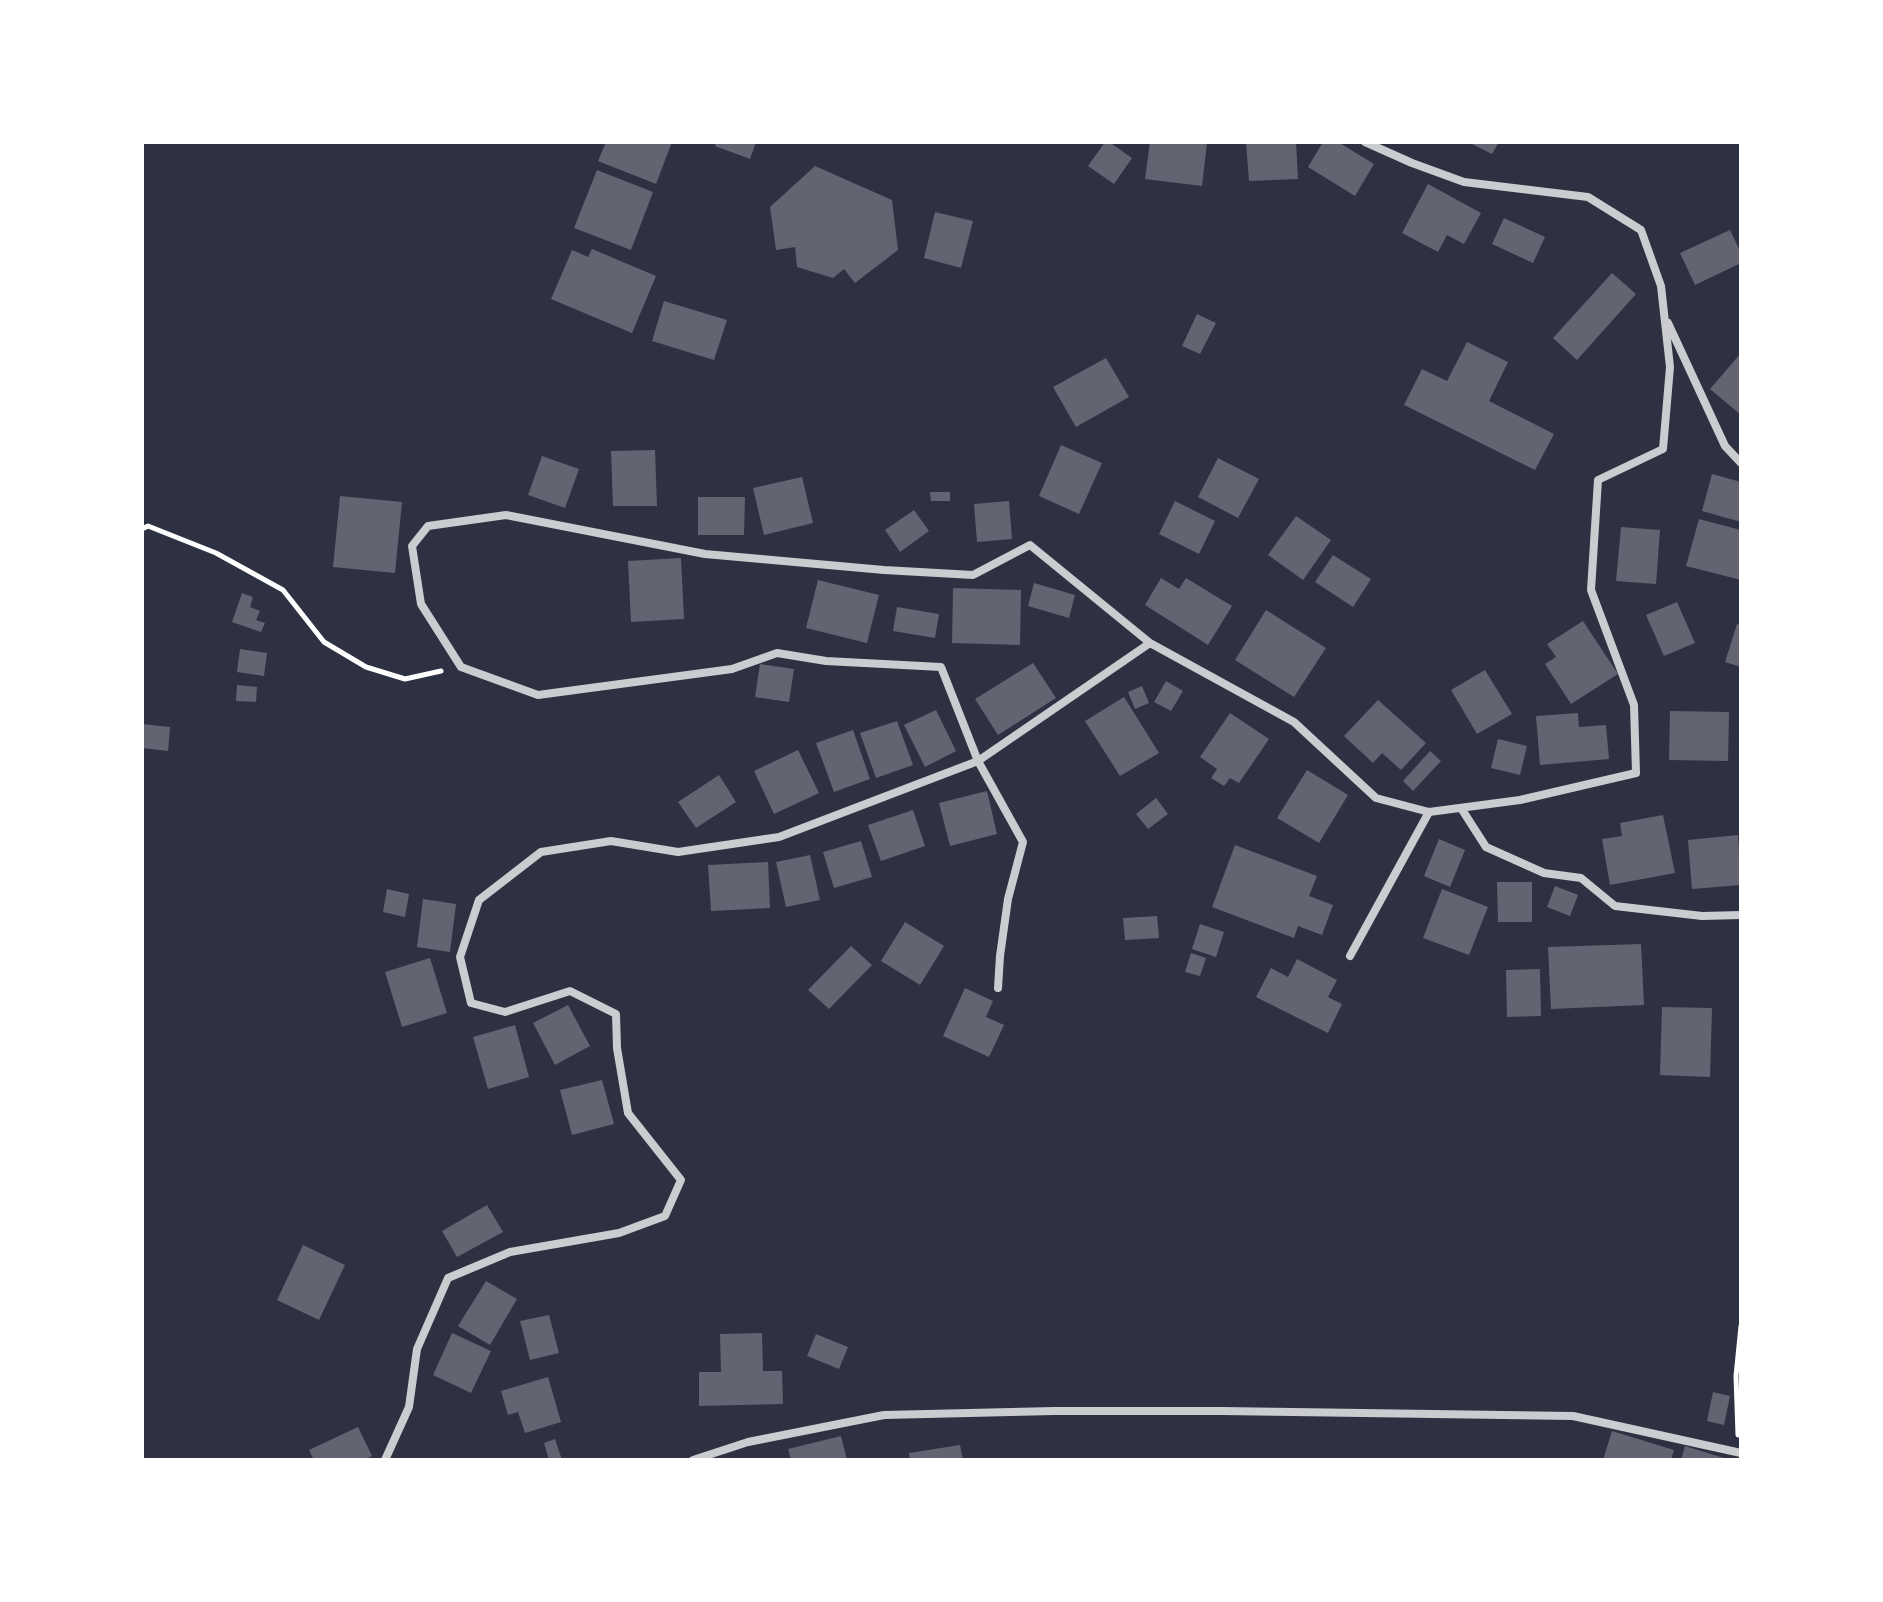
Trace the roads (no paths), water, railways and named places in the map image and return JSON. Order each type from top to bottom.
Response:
[{"type":"street","points":[[998,988],[1008,899],[1023,842],[978,761],[941,667],[826,661],[777,653],[732,669],[538,695],[461,667],[421,604],[412,546],[428,526],[506,515],[705,554],[944,574],[973,575],[1030,545],[1150,643],[1294,722],[1376,798],[1429,812],[1520,800],[1636,773],[1634,705],[1591,590],[1598,480],[1663,449],[1670,367],[1665,315],[1661,286],[1641,230],[1588,197],[1464,182],[1365,142]]},
{"type":"street","points":[[1665,315],[1725,446],[1741,463]]},
{"type":"street","points":[[385,1460],[409,1407],[417,1349],[448,1278],[510,1252],[619,1233],[665,1216],[681,1180],[628,1113],[617,1048],[616,1014],[570,991],[505,1012],[471,1003],[460,957],[479,900],[541,852],[611,841],[678,852],[779,837],[978,761],[1150,643]]},
{"type":"street","points":[[1461,808],[1486,847],[1544,873],[1581,878],[1615,906],[1702,916],[1741,915]]},
{"type":"street","points":[[1350,956],[1429,812]]},
{"type":"street","points":[[693,1460],[748,1442],[884,1415],[1054,1411],[1573,1416],[1740,1453]]}]
